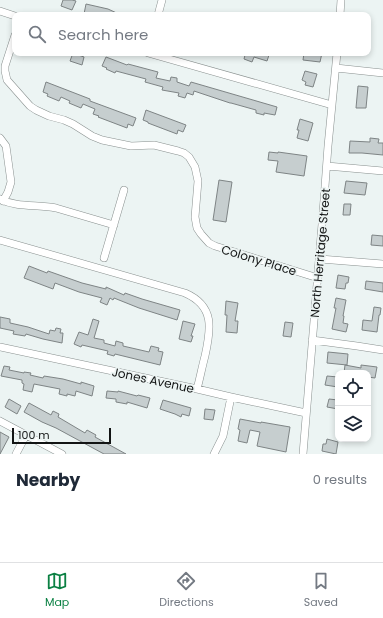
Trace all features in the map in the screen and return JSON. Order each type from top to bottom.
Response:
[{"type":"street","points":[[159,12],[162,0]]},
{"type":"street","points":[[340,12],[341,0]]},
{"type":"street","points":[[0,11],[12,15]]},
{"type":"street","name":"Colony Place","points":[[12,44],[5,66],[6,80],[30,106],[42,113],[69,122],[92,136],[102,140],[131,146],[154,145],[184,153],[189,157],[197,174],[198,181],[195,217],[196,223],[201,234],[208,243],[318,278]]},
{"type":"street","points":[[159,56],[332,105]]},
{"type":"street","name":"North Herritage Street","points":[[303,454],[337,56]]},
{"type":"street","points":[[336,68],[383,73]]},
{"type":"street","points":[[0,138],[6,146],[11,182],[8,192],[2,200],[26,206],[47,206],[80,214],[114,225]]},
{"type":"street","points":[[327,166],[383,171]]},
{"type":"street","points":[[104,258],[124,190]]},
{"type":"street","points":[[0,240],[185,292],[196,299],[205,310],[210,326],[197,389]]},
{"type":"street","points":[[320,259],[383,264]]},
{"type":"street","points":[[312,340],[383,350]]},
{"type":"street","name":"Jones Avenue","points":[[0,347],[306,413]]},
{"type":"street","points":[[214,454],[223,436],[231,397]]},
{"type":"street","points":[[0,421],[62,454]]},
{"type":"street","points":[[16,454],[26,435]]},
{"type":"building","points":[[63,0],[76,1],[72,10],[61,6]]},
{"type":"building","points":[[86,4],[114,12],[84,12]]},
{"type":"building","points":[[72,56],[84,57],[82,65],[70,61]]},
{"type":"building","points":[[245,56],[269,56],[267,61],[254,57],[252,62],[244,59]]},
{"type":"building","points":[[304,56],[321,56],[320,62],[303,60]]},
{"type":"building","points":[[106,57],[127,65],[158,72],[156,78],[170,81],[171,77],[177,78],[177,82],[189,86],[191,82],[277,107],[275,115],[256,113],[256,110],[194,91],[193,95],[187,93],[185,98],[178,96],[179,93],[162,90],[163,87],[145,82],[146,79],[116,71],[115,73],[106,69],[107,68],[102,66]]},
{"type":"building","points":[[305,71],[317,74],[313,87],[305,85],[306,82],[302,80]]},
{"type":"building","points":[[46,82],[90,99],[90,101],[136,118],[133,126],[128,124],[127,128],[98,117],[99,116],[93,114],[95,109],[83,104],[81,108],[69,103],[70,101],[61,97],[59,101],[47,96],[48,94],[43,92]]},
{"type":"building","points":[[358,86],[368,87],[366,108],[356,108]]},
{"type":"building","points":[[146,110],[186,125],[183,132],[178,130],[177,134],[148,123],[143,120]]},
{"type":"building","points":[[300,119],[313,123],[308,141],[297,138],[299,130],[297,130]]},
{"type":"building","points":[[370,138],[379,139],[378,143],[383,143],[383,155],[349,153],[350,141],[370,142]]},
{"type":"building","points":[[269,152],[307,156],[304,176],[276,172],[278,161],[268,160]]},
{"type":"building","points":[[219,180],[232,182],[226,222],[213,220]]},
{"type":"building","points":[[346,181],[367,183],[365,195],[344,193]]},
{"type":"building","points":[[344,204],[351,204],[350,215],[343,215]]},
{"type":"building","points":[[372,235],[383,236],[383,246],[371,245]]},
{"type":"building","points":[[29,266],[47,273],[48,271],[82,283],[106,289],[106,287],[124,295],[125,293],[180,310],[177,320],[114,298],[113,300],[110,298],[107,305],[100,302],[102,298],[79,292],[55,283],[53,289],[24,278]]},
{"type":"building","points":[[338,275],[349,277],[345,289],[336,288]]},
{"type":"building","points":[[366,281],[383,283],[383,292],[365,289]]},
{"type":"building","points":[[336,298],[346,300],[343,323],[348,324],[346,332],[332,329],[336,308],[334,308]]},
{"type":"building","points":[[226,301],[238,303],[235,321],[238,321],[237,333],[226,332]]},
{"type":"building","points":[[374,307],[381,308],[377,332],[362,330],[363,320],[372,321]]},
{"type":"building","points":[[0,317],[10,319],[10,323],[49,334],[50,330],[55,331],[56,328],[61,329],[60,333],[63,333],[62,343],[26,334],[25,336],[13,334],[14,331],[0,328]]},
{"type":"building","points":[[93,319],[99,321],[94,338],[104,340],[104,343],[115,346],[116,341],[123,343],[123,346],[149,352],[151,346],[159,348],[158,351],[163,352],[160,365],[115,354],[114,356],[107,354],[108,351],[82,345],[81,347],[74,344],[79,332],[88,335]]},
{"type":"building","points":[[183,321],[195,324],[191,336],[193,336],[191,342],[179,339]]},
{"type":"building","points":[[285,322],[293,323],[291,337],[283,336]]},
{"type":"building","points":[[328,352],[348,354],[347,365],[327,363]]},
{"type":"building","points":[[345,365],[361,368],[361,365],[377,367],[375,378],[371,377],[371,370],[344,370]]},
{"type":"building","points":[[4,366],[10,367],[9,370],[31,373],[30,375],[43,378],[44,376],[81,384],[81,382],[94,386],[92,396],[76,391],[75,396],[67,394],[67,396],[59,394],[60,389],[34,384],[32,392],[23,390],[24,384],[22,383],[22,380],[1,376]]},
{"type":"building","points":[[327,376],[335,377],[335,387],[325,385]]},
{"type":"building","points":[[107,391],[118,391],[150,398],[147,408],[127,402],[127,404],[116,402],[116,399],[106,398]]},
{"type":"building","points":[[9,399],[21,406],[17,414],[5,407]]},
{"type":"building","points":[[329,399],[335,400],[335,408],[327,407]]},
{"type":"building","points":[[163,400],[191,408],[189,416],[182,414],[181,417],[160,409]]},
{"type":"building","points":[[29,403],[51,415],[53,411],[59,414],[58,417],[85,433],[87,430],[96,435],[95,437],[126,454],[104,454],[42,422],[24,412]]},
{"type":"building","points":[[205,409],[215,410],[213,420],[204,419]]},
{"type":"building","points":[[240,419],[290,427],[286,452],[257,446],[260,432],[250,430],[247,443],[238,441]]},
{"type":"building","points":[[0,432],[9,437],[0,454]]},
{"type":"building","points":[[327,439],[338,442],[336,454],[322,451],[323,444],[326,444]]}]
